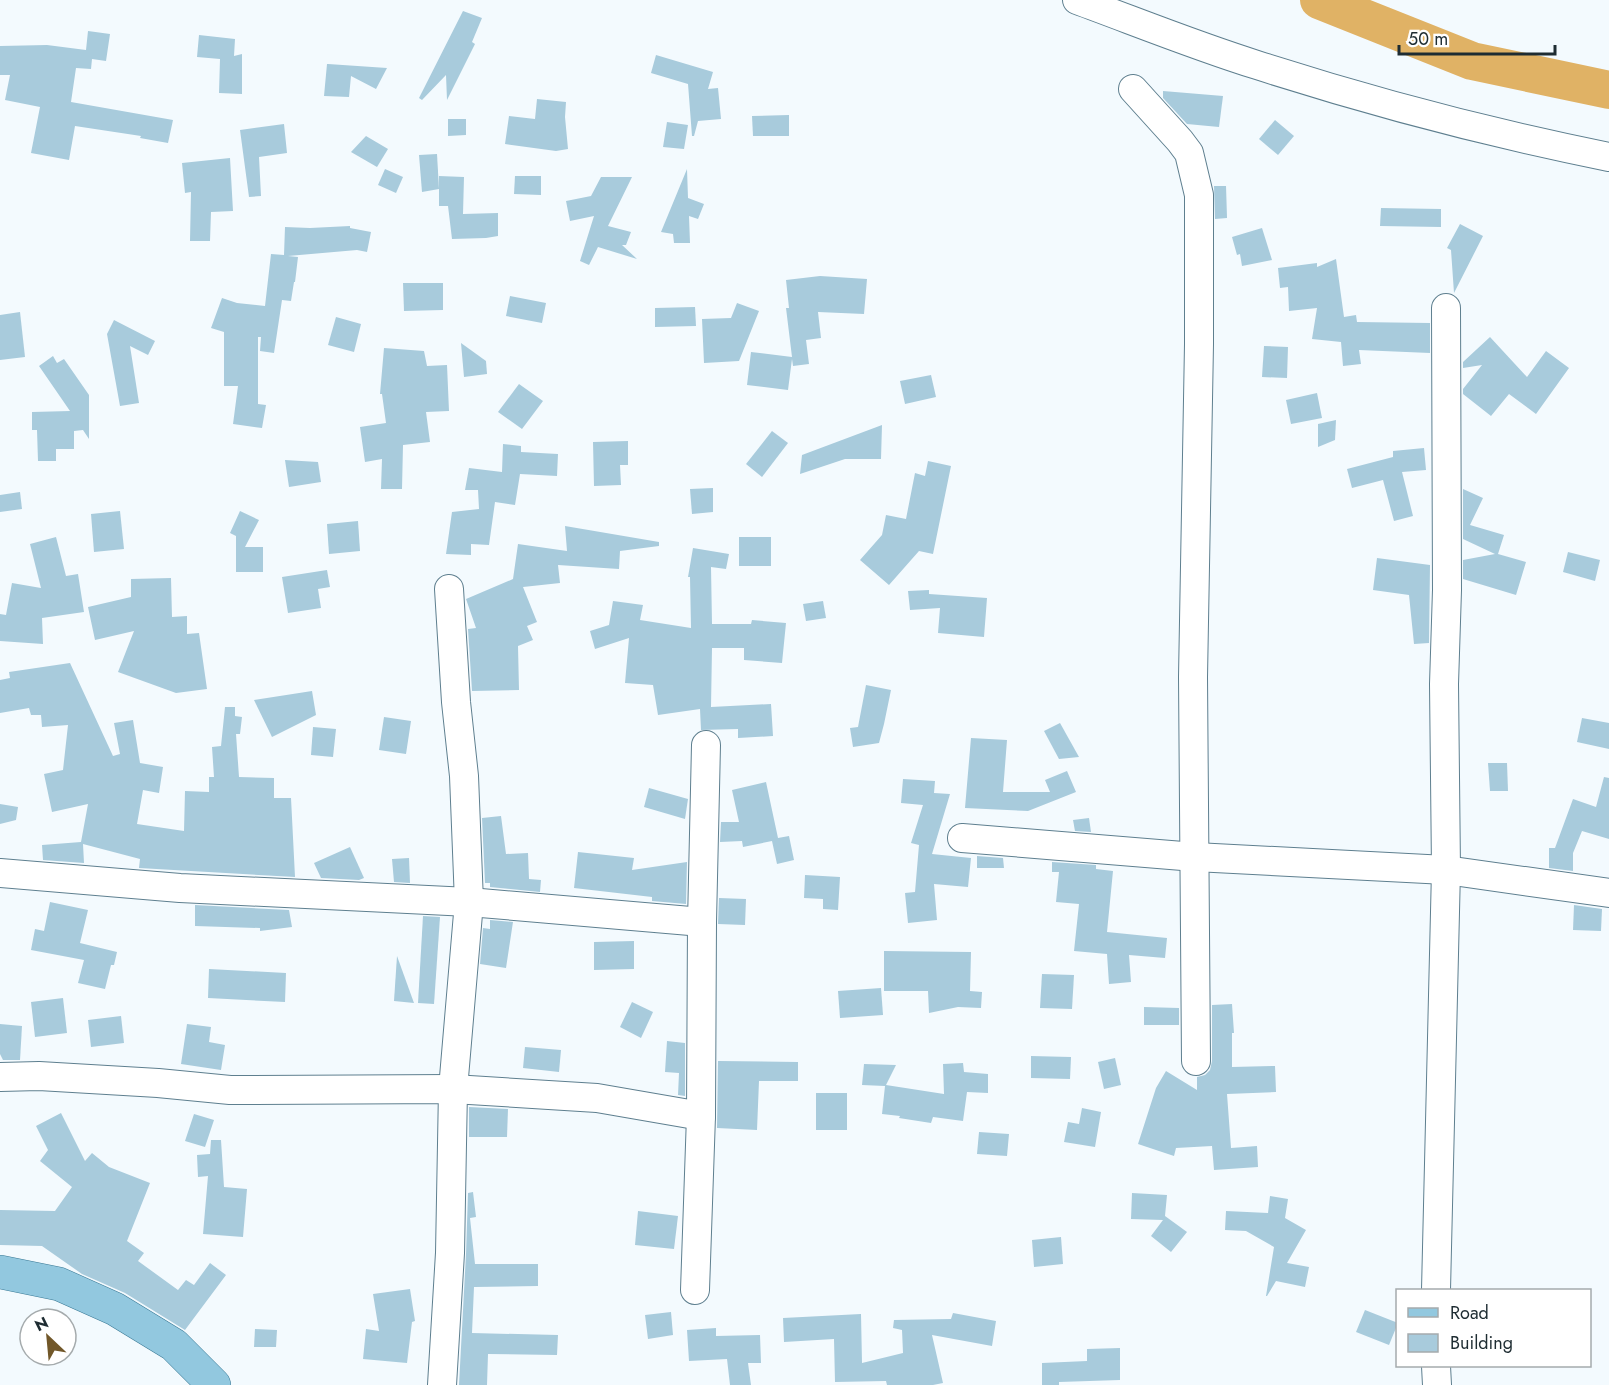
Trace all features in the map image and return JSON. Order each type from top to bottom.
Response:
[{"type":"main road","points":[[0,1272],[59,1284],[115,1309],[174,1345],[214,1385]]},
{"type":"street","points":[[1077,0],[1255,64],[1392,106],[1531,141],[1609,157]]},
{"type":"street","points":[[1133,89],[1189,153],[1199,195],[1199,344],[1193,677],[1196,1061]]},
{"type":"street","points":[[1436,1289],[1446,870],[1444,684],[1447,590],[1446,309]]},
{"type":"street","points":[[442,1385],[450,1253],[453,1089],[469,902],[464,776],[456,702],[449,589]]},
{"type":"street","points":[[695,1290],[701,1116],[706,744]]},
{"type":"street","points":[[962,838],[1195,857],[1446,870],[1609,893]]},
{"type":"street","points":[[0,873],[180,888],[469,902],[702,922]]},
{"type":"street","points":[[0,1077],[63,1077],[230,1090],[453,1089],[597,1098],[701,1116]]},
{"type":"street","points":[[1436,1367],[1437,1385]]},
{"type":"building","points":[[463,11],[482,18],[472,42],[475,44],[447,100],[446,75],[422,100],[419,98]]},
{"type":"building","points":[[88,31],[110,34],[106,61],[92,59],[91,69],[76,68],[71,102],[173,120],[168,143],[140,138],[141,136],[75,126],[69,160],[31,153],[40,107],[5,100],[10,75],[0,75],[0,46],[47,45],[86,50]]},
{"type":"building","points":[[199,35],[235,39],[234,56],[242,54],[242,94],[219,93],[220,59],[197,57]]},
{"type":"building","points":[[656,55],[713,72],[708,89],[718,88],[721,119],[698,121],[694,136],[692,136],[688,84],[651,73]]},
{"type":"building","points":[[327,64],[387,68],[376,89],[351,76],[349,97],[324,96]]},
{"type":"building","points":[[1163,91],[1223,96],[1219,127],[1187,124],[1163,98]]},
{"type":"building","points":[[537,99],[566,102],[568,149],[556,151],[505,144],[509,116],[535,119]]},
{"type":"building","points":[[789,115],[789,136],[753,136],[752,116]]},
{"type":"building","points":[[448,119],[466,119],[466,135],[448,136]]},
{"type":"building","points":[[1275,120],[1294,136],[1278,155],[1259,139]]},
{"type":"building","points":[[667,122],[688,125],[684,149],[663,147]]},
{"type":"building","points":[[284,124],[287,153],[259,157],[261,196],[249,197],[240,130]]},
{"type":"building","points":[[366,136],[388,149],[377,167],[351,152]]},
{"type":"building","points":[[437,154],[439,189],[422,192],[419,155]]},
{"type":"building","points":[[230,158],[233,211],[211,212],[210,241],[190,241],[191,192],[185,193],[182,163]]},
{"type":"building","points":[[385,169],[403,177],[396,193],[378,185]]},
{"type":"building","points":[[687,169],[688,198],[704,204],[698,219],[689,216],[690,243],[674,243],[673,234],[661,232]]},
{"type":"building","points":[[439,176],[464,177],[463,214],[498,213],[498,236],[452,239],[448,206],[439,206]]},
{"type":"building","points":[[515,176],[541,176],[541,195],[514,194]]},
{"type":"building","points":[[601,177],[632,177],[608,226],[631,232],[626,245],[622,245],[637,259],[598,247],[589,265],[580,261],[594,216],[570,221],[566,201],[591,196]]},
{"type":"building","points":[[1214,186],[1226,186],[1227,218],[1215,219]]},
{"type":"building","points":[[1381,208],[1441,209],[1441,227],[1380,226]]},
{"type":"building","points":[[1460,224],[1483,236],[1454,293],[1451,250],[1447,248]]},
{"type":"building","points":[[350,226],[350,228],[371,232],[367,252],[357,250],[288,256],[298,257],[295,282],[291,301],[282,300],[274,353],[260,351],[261,337],[258,337],[258,404],[266,405],[262,428],[233,424],[238,386],[224,386],[224,332],[211,328],[222,298],[237,303],[265,306],[271,254],[284,255],[285,227]]},
{"type":"building","points":[[1262,228],[1272,260],[1242,266],[1240,254],[1237,255],[1232,237]]},
{"type":"building","points":[[1336,259],[1344,317],[1356,315],[1357,322],[1430,323],[1430,353],[1359,350],[1361,364],[1343,366],[1341,342],[1312,339],[1317,308],[1289,311],[1288,287],[1280,288],[1278,268],[1317,263],[1317,267]]},
{"type":"building","points":[[820,276],[867,279],[864,314],[818,312],[821,338],[806,340],[809,364],[793,366],[792,359],[788,390],[747,385],[751,352],[792,357],[786,308],[789,308],[786,280]]},
{"type":"building","points":[[403,283],[443,283],[443,310],[404,311]]},
{"type":"building","points":[[510,296],[546,303],[542,323],[506,316]]},
{"type":"building","points":[[737,303],[759,311],[739,361],[704,363],[702,319],[731,318]]},
{"type":"building","points":[[695,307],[696,326],[655,327],[655,308]]},
{"type":"building","points":[[20,312],[25,357],[0,360],[0,315]]},
{"type":"building","points":[[336,317],[361,324],[354,352],[328,345]]},
{"type":"building","points":[[114,320],[155,341],[148,355],[130,346],[139,403],[120,406],[107,334]]},
{"type":"building","points":[[1490,337],[1527,377],[1546,351],[1569,368],[1536,414],[1509,394],[1491,416],[1463,394],[1463,389],[1482,365],[1463,368],[1463,362]]},
{"type":"building","points":[[461,343],[486,361],[487,374],[464,377]]},
{"type":"building","points":[[1264,346],[1288,347],[1287,378],[1262,377]]},
{"type":"building","points":[[384,348],[424,351],[427,366],[447,365],[449,411],[426,412],[430,442],[403,445],[402,489],[381,489],[382,459],[365,462],[360,427],[386,423],[382,394],[380,394]]},
{"type":"building","points":[[53,356],[57,363],[64,359],[89,395],[89,439],[83,430],[74,431],[74,449],[56,449],[56,461],[38,461],[37,430],[32,430],[32,412],[70,411],[39,366]]},
{"type":"building","points":[[931,375],[936,397],[905,404],[900,381]]},
{"type":"building","points":[[519,384],[543,401],[522,429],[498,412]]},
{"type":"building","points":[[1317,393],[1322,418],[1291,424],[1286,400]]},
{"type":"building","points":[[1336,420],[1335,440],[1318,447],[1318,424]]},
{"type":"building","points":[[882,425],[881,459],[845,459],[800,474],[802,455]]},
{"type":"building","points":[[772,431],[788,443],[762,477],[746,464]]},
{"type":"building","points":[[628,441],[628,465],[620,465],[621,485],[594,486],[593,442]]},
{"type":"building","points":[[503,444],[521,446],[521,452],[558,454],[557,476],[520,474],[515,505],[495,502],[489,545],[471,544],[471,555],[446,554],[452,512],[479,509],[478,490],[465,490],[469,468],[502,472]]},
{"type":"building","points":[[1424,448],[1426,470],[1402,472],[1413,516],[1394,521],[1383,480],[1352,488],[1347,469],[1393,457],[1393,451]]},
{"type":"building","points":[[285,460],[318,462],[321,482],[289,487]]},
{"type":"building","points":[[928,461],[951,466],[933,554],[919,551],[889,585],[860,560],[882,535],[886,515],[906,519],[915,473],[925,476]]},
{"type":"building","points":[[713,488],[713,512],[692,514],[690,489]]},
{"type":"building","points":[[1463,489],[1483,498],[1470,525],[1504,535],[1498,554],[1526,562],[1516,595],[1463,579],[1463,560],[1495,554],[1463,539]]},
{"type":"building","points":[[20,492],[22,509],[0,512],[0,495]]},
{"type":"building","points":[[120,511],[124,549],[94,552],[91,514]]},
{"type":"building","points":[[240,511],[259,520],[245,547],[263,547],[263,572],[236,572],[236,536],[230,533]]},
{"type":"building","points":[[358,521],[360,551],[329,554],[327,524]]},
{"type":"building","points":[[565,526],[659,542],[659,546],[620,551],[619,569],[558,565],[560,583],[523,587],[537,622],[527,626],[533,640],[518,646],[519,690],[472,691],[468,629],[476,628],[466,599],[513,579],[518,544],[567,551]]},
{"type":"building","points":[[56,537],[66,576],[78,574],[84,612],[42,618],[43,644],[0,641],[0,614],[6,615],[12,583],[41,588],[30,544]]},
{"type":"building","points":[[739,537],[771,537],[771,566],[739,566]]},
{"type":"building","points":[[693,548],[729,554],[726,569],[711,567],[712,624],[751,624],[752,620],[786,623],[782,663],[744,660],[744,648],[712,648],[711,707],[771,704],[773,736],[738,738],[738,729],[701,730],[700,709],[658,715],[653,685],[625,683],[629,638],[595,649],[590,631],[609,625],[613,601],[643,605],[640,620],[691,628],[690,577],[688,577]]},
{"type":"building","points":[[1568,552],[1600,560],[1595,581],[1563,572]]},
{"type":"building","points":[[1377,558],[1430,565],[1429,643],[1414,644],[1409,595],[1373,590]]},
{"type":"building","points":[[327,570],[330,587],[318,589],[321,608],[288,613],[282,577]]},
{"type":"building","points":[[171,578],[172,617],[187,616],[187,634],[199,633],[207,689],[176,693],[118,672],[134,631],[95,640],[88,607],[131,597],[131,579]]},
{"type":"building","points":[[929,590],[929,594],[987,598],[984,637],[938,633],[940,608],[910,610],[908,591]]},
{"type":"building","points":[[823,601],[826,618],[806,621],[803,604]]},
{"type":"building","points":[[70,663],[113,756],[120,754],[114,723],[133,720],[140,763],[163,767],[159,793],[143,790],[137,824],[184,831],[185,791],[209,792],[209,777],[214,777],[212,747],[221,746],[225,707],[235,707],[235,716],[242,717],[240,734],[236,734],[239,777],[274,778],[274,798],[291,798],[295,877],[139,868],[140,859],[83,844],[84,863],[43,860],[42,845],[81,842],[88,804],[52,812],[44,774],[63,770],[68,725],[42,727],[41,715],[31,715],[29,708],[0,713],[0,680],[10,678],[9,672]]},
{"type":"building","points":[[866,685],[891,690],[884,724],[879,743],[853,747],[850,728],[858,727]]},
{"type":"building","points":[[312,691],[316,715],[272,737],[254,700]]},
{"type":"building","points":[[384,717],[411,721],[406,754],[379,750]]},
{"type":"building","points":[[1582,718],[1609,723],[1609,749],[1577,742]]},
{"type":"building","points":[[1060,723],[1079,757],[1059,759],[1044,731]]},
{"type":"building","points":[[313,727],[336,729],[333,757],[311,755]]},
{"type":"building","points":[[971,738],[1007,740],[1003,792],[1050,792],[1045,780],[1067,771],[1076,792],[1028,811],[965,808]]},
{"type":"building","points":[[1488,763],[1507,763],[1508,791],[1490,791]]},
{"type":"building","points":[[1604,777],[1609,778],[1609,839],[1582,831],[1573,853],[1573,871],[1549,868],[1549,848],[1555,848],[1573,799],[1596,807]]},
{"type":"building","points":[[903,779],[935,781],[934,793],[950,794],[932,854],[971,858],[968,887],[934,884],[937,920],[908,923],[905,893],[915,892],[919,845],[911,843],[923,805],[901,803]]},
{"type":"building","points":[[766,782],[778,838],[789,836],[794,860],[777,864],[772,841],[743,847],[742,841],[720,842],[721,822],[739,822],[732,790]]},
{"type":"building","points":[[649,788],[688,799],[685,819],[644,807]]},
{"type":"building","points":[[0,804],[18,807],[16,820],[0,824]]},
{"type":"building","points":[[501,816],[506,854],[528,853],[529,879],[541,880],[540,892],[490,887],[490,883],[485,883],[482,818]]},
{"type":"building","points":[[1089,818],[1091,832],[1075,831],[1073,820]]},
{"type":"building","points":[[350,847],[364,878],[359,880],[321,878],[314,863]]},
{"type":"building","points":[[578,852],[634,858],[632,870],[687,862],[686,904],[652,901],[652,897],[574,888]]},
{"type":"building","points":[[977,856],[1003,858],[1004,868],[977,868]]},
{"type":"building","points":[[409,858],[410,883],[394,882],[392,859]]},
{"type":"building","points":[[1052,862],[1096,865],[1096,869],[1113,871],[1107,932],[1167,938],[1165,958],[1129,955],[1131,982],[1109,984],[1107,954],[1074,951],[1079,904],[1056,902],[1059,872],[1052,872]]},
{"type":"building","points":[[805,875],[840,877],[838,910],[823,909],[823,899],[804,898]]},
{"type":"building","points":[[719,898],[746,899],[745,925],[718,924]]},
{"type":"building","points":[[50,902],[88,910],[80,943],[117,952],[105,989],[78,983],[84,960],[31,950],[35,929],[44,931]]},
{"type":"building","points":[[195,905],[289,910],[292,927],[260,931],[260,928],[195,926]]},
{"type":"building","points":[[1574,905],[1602,909],[1601,931],[1573,930]]},
{"type":"building","points":[[423,916],[440,917],[434,1004],[418,1003]]},
{"type":"building","points":[[490,920],[513,922],[506,968],[480,964],[483,928],[490,929]]},
{"type":"building","points":[[634,941],[634,969],[594,970],[594,942]]},
{"type":"building","points":[[884,951],[971,952],[970,991],[982,992],[981,1008],[958,1007],[929,1013],[928,991],[884,991]]},
{"type":"building","points":[[397,956],[414,1003],[394,1001]]},
{"type":"building","points":[[209,969],[286,973],[285,1002],[208,998]]},
{"type":"building","points":[[1042,974],[1074,975],[1072,1009],[1040,1008]]},
{"type":"building","points":[[881,988],[883,1015],[840,1018],[838,991]]},
{"type":"building","points":[[63,998],[67,1033],[35,1037],[31,1002]]},
{"type":"building","points":[[632,1002],[653,1012],[641,1038],[620,1027]]},
{"type":"building","points":[[1232,1004],[1234,1033],[1232,1033],[1232,1067],[1275,1066],[1276,1092],[1227,1094],[1231,1148],[1257,1146],[1258,1167],[1214,1170],[1212,1146],[1176,1148],[1174,1156],[1138,1144],[1156,1088],[1166,1071],[1197,1090],[1197,1077],[1205,1075],[1210,1070],[1212,1061],[1212,1005]]},
{"type":"building","points":[[1144,1007],[1179,1008],[1179,1025],[1144,1025]]},
{"type":"building","points":[[121,1016],[124,1043],[91,1047],[88,1020]]},
{"type":"building","points":[[0,1024],[22,1026],[20,1060],[3,1060],[0,1054]]},
{"type":"building","points":[[187,1024],[211,1027],[209,1042],[225,1045],[221,1070],[181,1064]]},
{"type":"building","points":[[667,1041],[685,1043],[685,1096],[678,1095],[679,1073],[665,1072]]},
{"type":"building","points":[[525,1047],[561,1050],[559,1072],[523,1068]]},
{"type":"building","points":[[1031,1056],[1071,1057],[1070,1079],[1031,1078]]},
{"type":"building","points":[[1115,1058],[1121,1085],[1104,1089],[1098,1062]]},
{"type":"building","points":[[718,1061],[798,1062],[798,1081],[759,1081],[757,1130],[717,1128]]},
{"type":"building","points":[[963,1063],[964,1072],[988,1074],[988,1093],[967,1092],[963,1121],[933,1117],[931,1123],[882,1114],[885,1086],[862,1085],[864,1064],[896,1065],[886,1085],[944,1094],[943,1064]]},
{"type":"building","points":[[816,1093],[847,1093],[847,1130],[816,1130]]},
{"type":"building","points":[[469,1107],[508,1109],[507,1137],[469,1137]]},
{"type":"building","points":[[1082,1108],[1101,1112],[1095,1147],[1064,1142],[1068,1122],[1079,1124]]},
{"type":"building","points":[[61,1113],[85,1161],[92,1153],[109,1167],[150,1183],[127,1241],[144,1253],[138,1261],[178,1290],[186,1280],[194,1285],[210,1263],[226,1275],[185,1330],[125,1293],[82,1274],[42,1246],[0,1245],[0,1210],[55,1211],[72,1187],[40,1161],[48,1150],[36,1126]]},
{"type":"building","points":[[194,1114],[214,1120],[205,1147],[185,1141]]},
{"type":"building","points":[[979,1132],[1009,1134],[1007,1156],[977,1154]]},
{"type":"building","points":[[211,1140],[221,1140],[224,1187],[247,1189],[243,1237],[203,1234],[208,1176],[198,1177],[197,1155],[210,1154]]},
{"type":"building","points":[[473,1192],[476,1217],[470,1218],[475,1264],[538,1264],[538,1286],[474,1287],[472,1333],[558,1335],[557,1355],[488,1354],[487,1385],[459,1385],[468,1193]]},
{"type":"building","points":[[1132,1193],[1167,1195],[1165,1216],[1187,1232],[1171,1252],[1151,1236],[1163,1220],[1131,1219]]},
{"type":"building","points":[[1270,1196],[1288,1199],[1285,1218],[1306,1230],[1287,1263],[1309,1267],[1305,1287],[1276,1281],[1266,1296],[1274,1247],[1246,1231],[1225,1230],[1226,1211],[1268,1213]]},
{"type":"building","points":[[638,1211],[678,1216],[674,1249],[635,1245]]},
{"type":"building","points":[[1061,1237],[1063,1264],[1034,1267],[1032,1240]]},
{"type":"building","points":[[410,1289],[415,1321],[412,1322],[407,1363],[363,1359],[366,1329],[379,1331],[373,1294]]},
{"type":"building","points":[[1365,1310],[1396,1322],[1389,1345],[1356,1332]]},
{"type":"building","points":[[671,1312],[673,1335],[648,1339],[645,1315]]},
{"type":"building","points":[[953,1313],[996,1321],[992,1346],[932,1335],[943,1383],[933,1385],[887,1385],[886,1381],[835,1382],[834,1339],[784,1342],[783,1318],[861,1314],[862,1363],[903,1353],[902,1330],[893,1328],[894,1320],[951,1319]]},
{"type":"building","points":[[716,1328],[716,1336],[760,1335],[761,1363],[748,1363],[751,1385],[730,1385],[727,1359],[689,1361],[687,1330]]},
{"type":"building","points":[[255,1329],[277,1330],[276,1347],[254,1347]]},
{"type":"building","points":[[1120,1348],[1120,1380],[1059,1382],[1059,1385],[1042,1385],[1042,1363],[1087,1361],[1087,1349]]},
{"type":"waterway","points":[[1319,0],[1472,61],[1609,90]]}]
